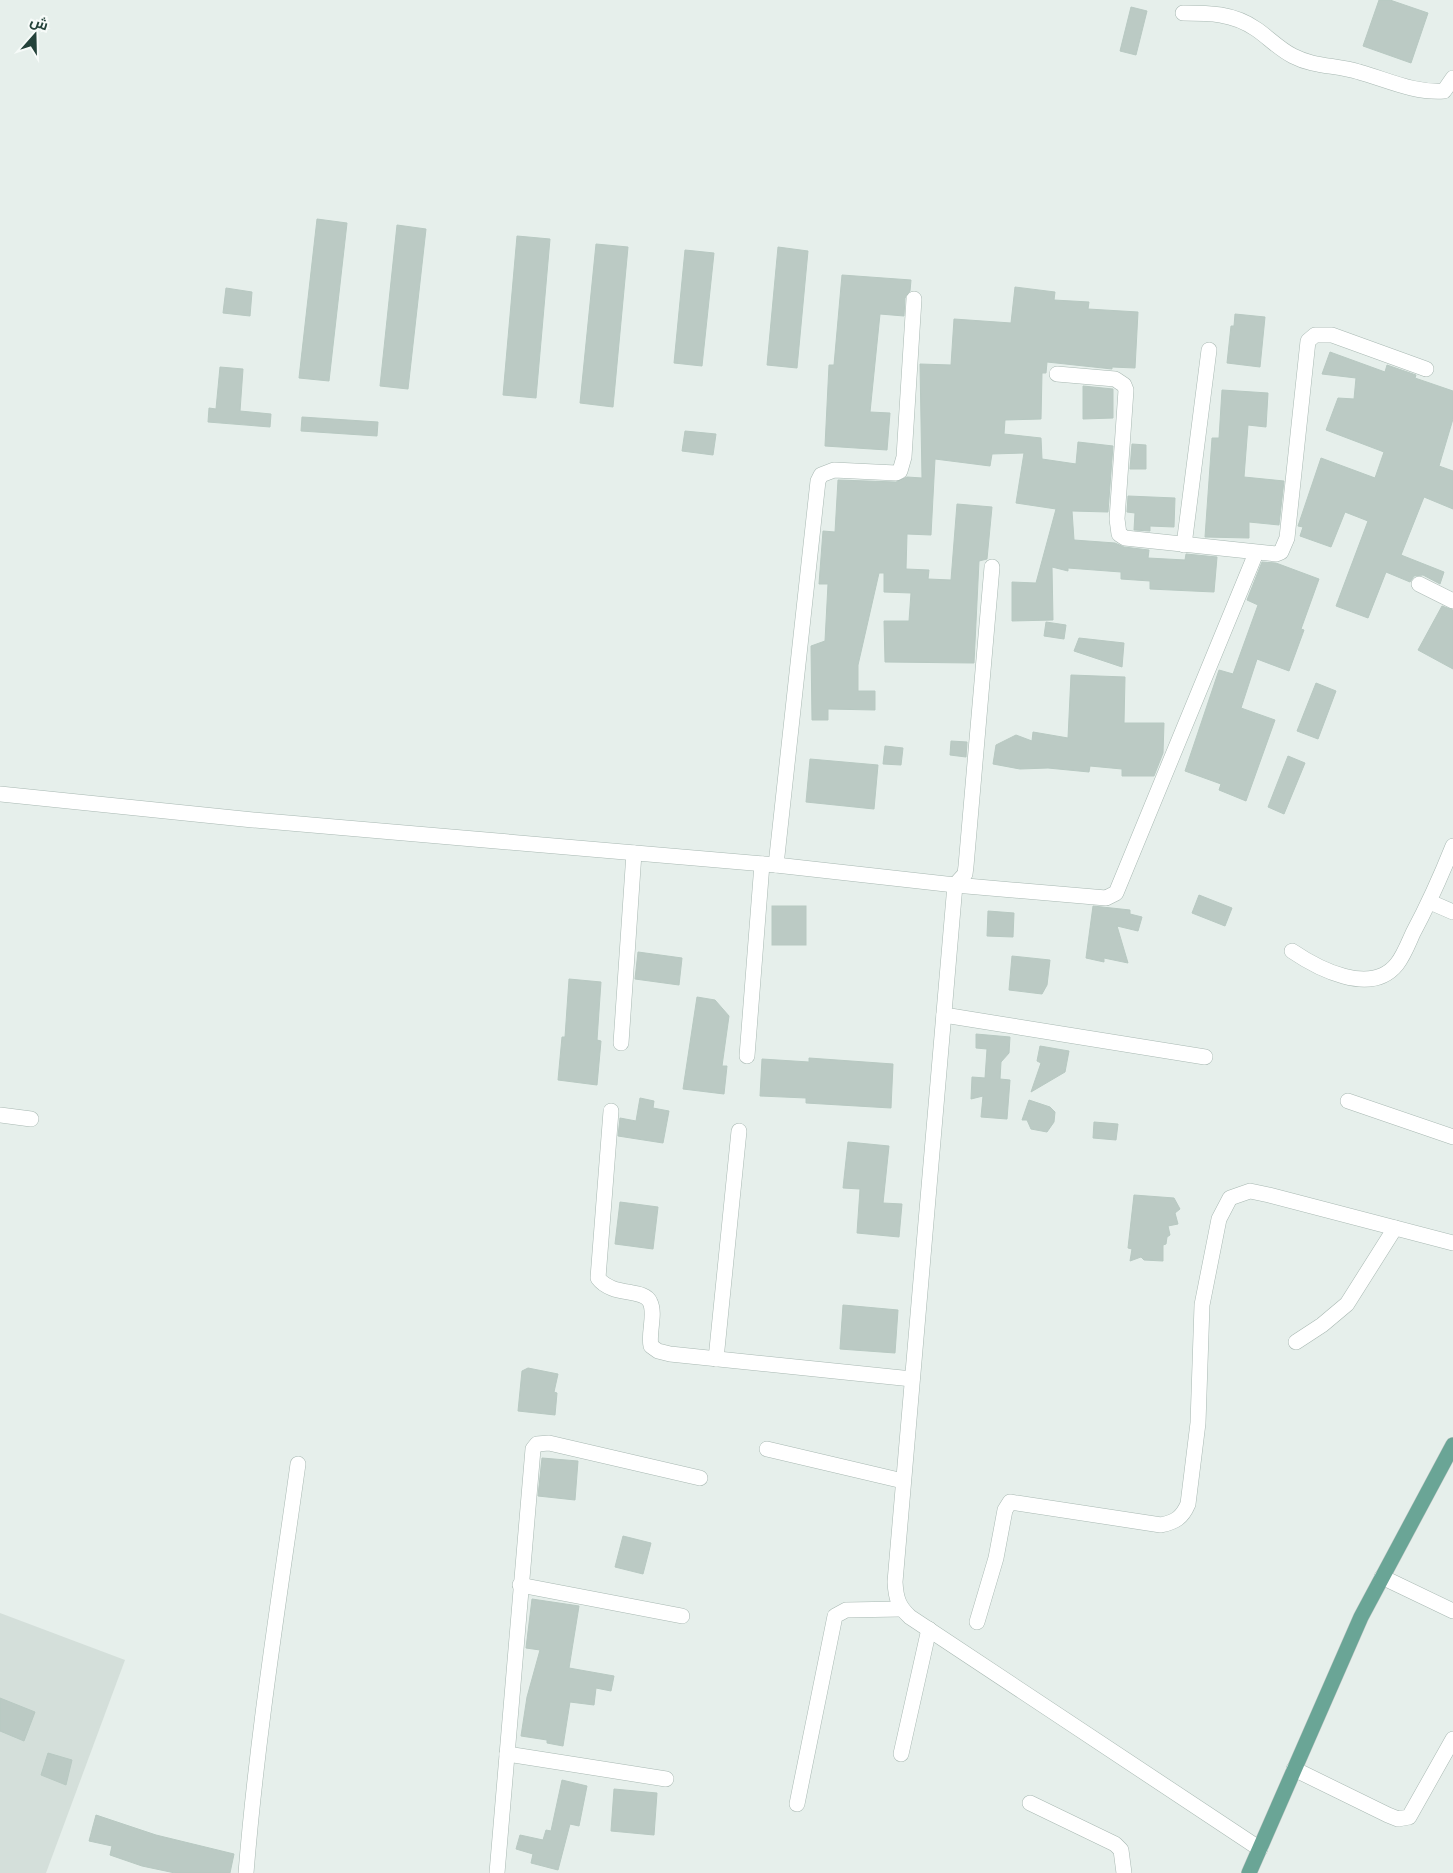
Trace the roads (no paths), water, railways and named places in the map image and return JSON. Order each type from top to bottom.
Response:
[{"type":"main road","points":[[1249,1873],[1361,1617],[1453,1445]]},
{"type":"street","points":[[1183,13],[1215,13],[1234,17],[1254,27],[1292,56],[1309,62],[1359,71],[1391,84],[1431,92],[1444,91],[1453,78]]},
{"type":"street","points":[[747,1056],[769,865],[818,481],[821,475],[834,470],[896,474],[900,471],[904,457],[914,299]]},
{"type":"street","points":[[1057,374],[1115,379],[1124,385],[1126,390],[1117,519],[1119,534],[1125,538],[1276,554],[1281,552],[1285,546],[1308,340],[1315,335],[1332,335],[1426,369]]},
{"type":"street","points":[[1184,544],[1209,350]]},
{"type":"street","points":[[0,794],[253,820],[769,865],[955,885],[1106,898],[1116,893],[1256,553]]},
{"type":"street","points":[[992,567],[966,866],[964,874],[955,885],[903,1481],[895,1582],[896,1599],[901,1609],[929,1629],[1260,1849]]},
{"type":"street","points":[[1419,584],[1453,602]]},
{"type":"street","points":[[1292,951],[1314,965],[1346,977],[1373,977],[1387,972],[1400,960],[1430,902],[1453,846]]},
{"type":"street","points":[[621,1044],[634,853]]},
{"type":"street","points":[[1430,902],[1453,912]]},
{"type":"street","points":[[944,1015],[1205,1057]]},
{"type":"street","points":[[1348,1101],[1453,1137]]},
{"type":"street","points":[[611,1111],[598,1278],[603,1284],[614,1290],[643,1295],[650,1301],[652,1309],[649,1338],[651,1346],[658,1351],[716,1359],[912,1379]]},
{"type":"street","points":[[0,1115],[31,1118]]},
{"type":"street","points":[[716,1359],[740,1131]]},
{"type":"street","points":[[977,1622],[996,1558],[1005,1510],[1010,1502],[1161,1525],[1175,1522],[1184,1513],[1188,1504],[1198,1423],[1202,1305],[1219,1219],[1230,1198],[1250,1191],[1453,1243]]},
{"type":"street","points":[[1296,1342],[1322,1325],[1347,1304],[1395,1228]]},
{"type":"street","points":[[497,1873],[531,1456],[537,1444],[549,1443],[700,1478]]},
{"type":"street","points":[[767,1449],[903,1481]]},
{"type":"street","points":[[246,1873],[251,1807],[298,1464]]},
{"type":"street","points":[[1382,1577],[1453,1611]]},
{"type":"street","points":[[520,1586],[682,1616]]},
{"type":"street","points":[[797,1804],[835,1616],[846,1610],[901,1609]]},
{"type":"street","points":[[901,1754],[929,1629]]},
{"type":"street","points":[[1294,1769],[1388,1815],[1404,1819],[1410,1817],[1453,1739]]},
{"type":"street","points":[[507,1754],[666,1779]]},
{"type":"street","points":[[1030,1803],[1115,1844],[1121,1850],[1124,1873]]}]
